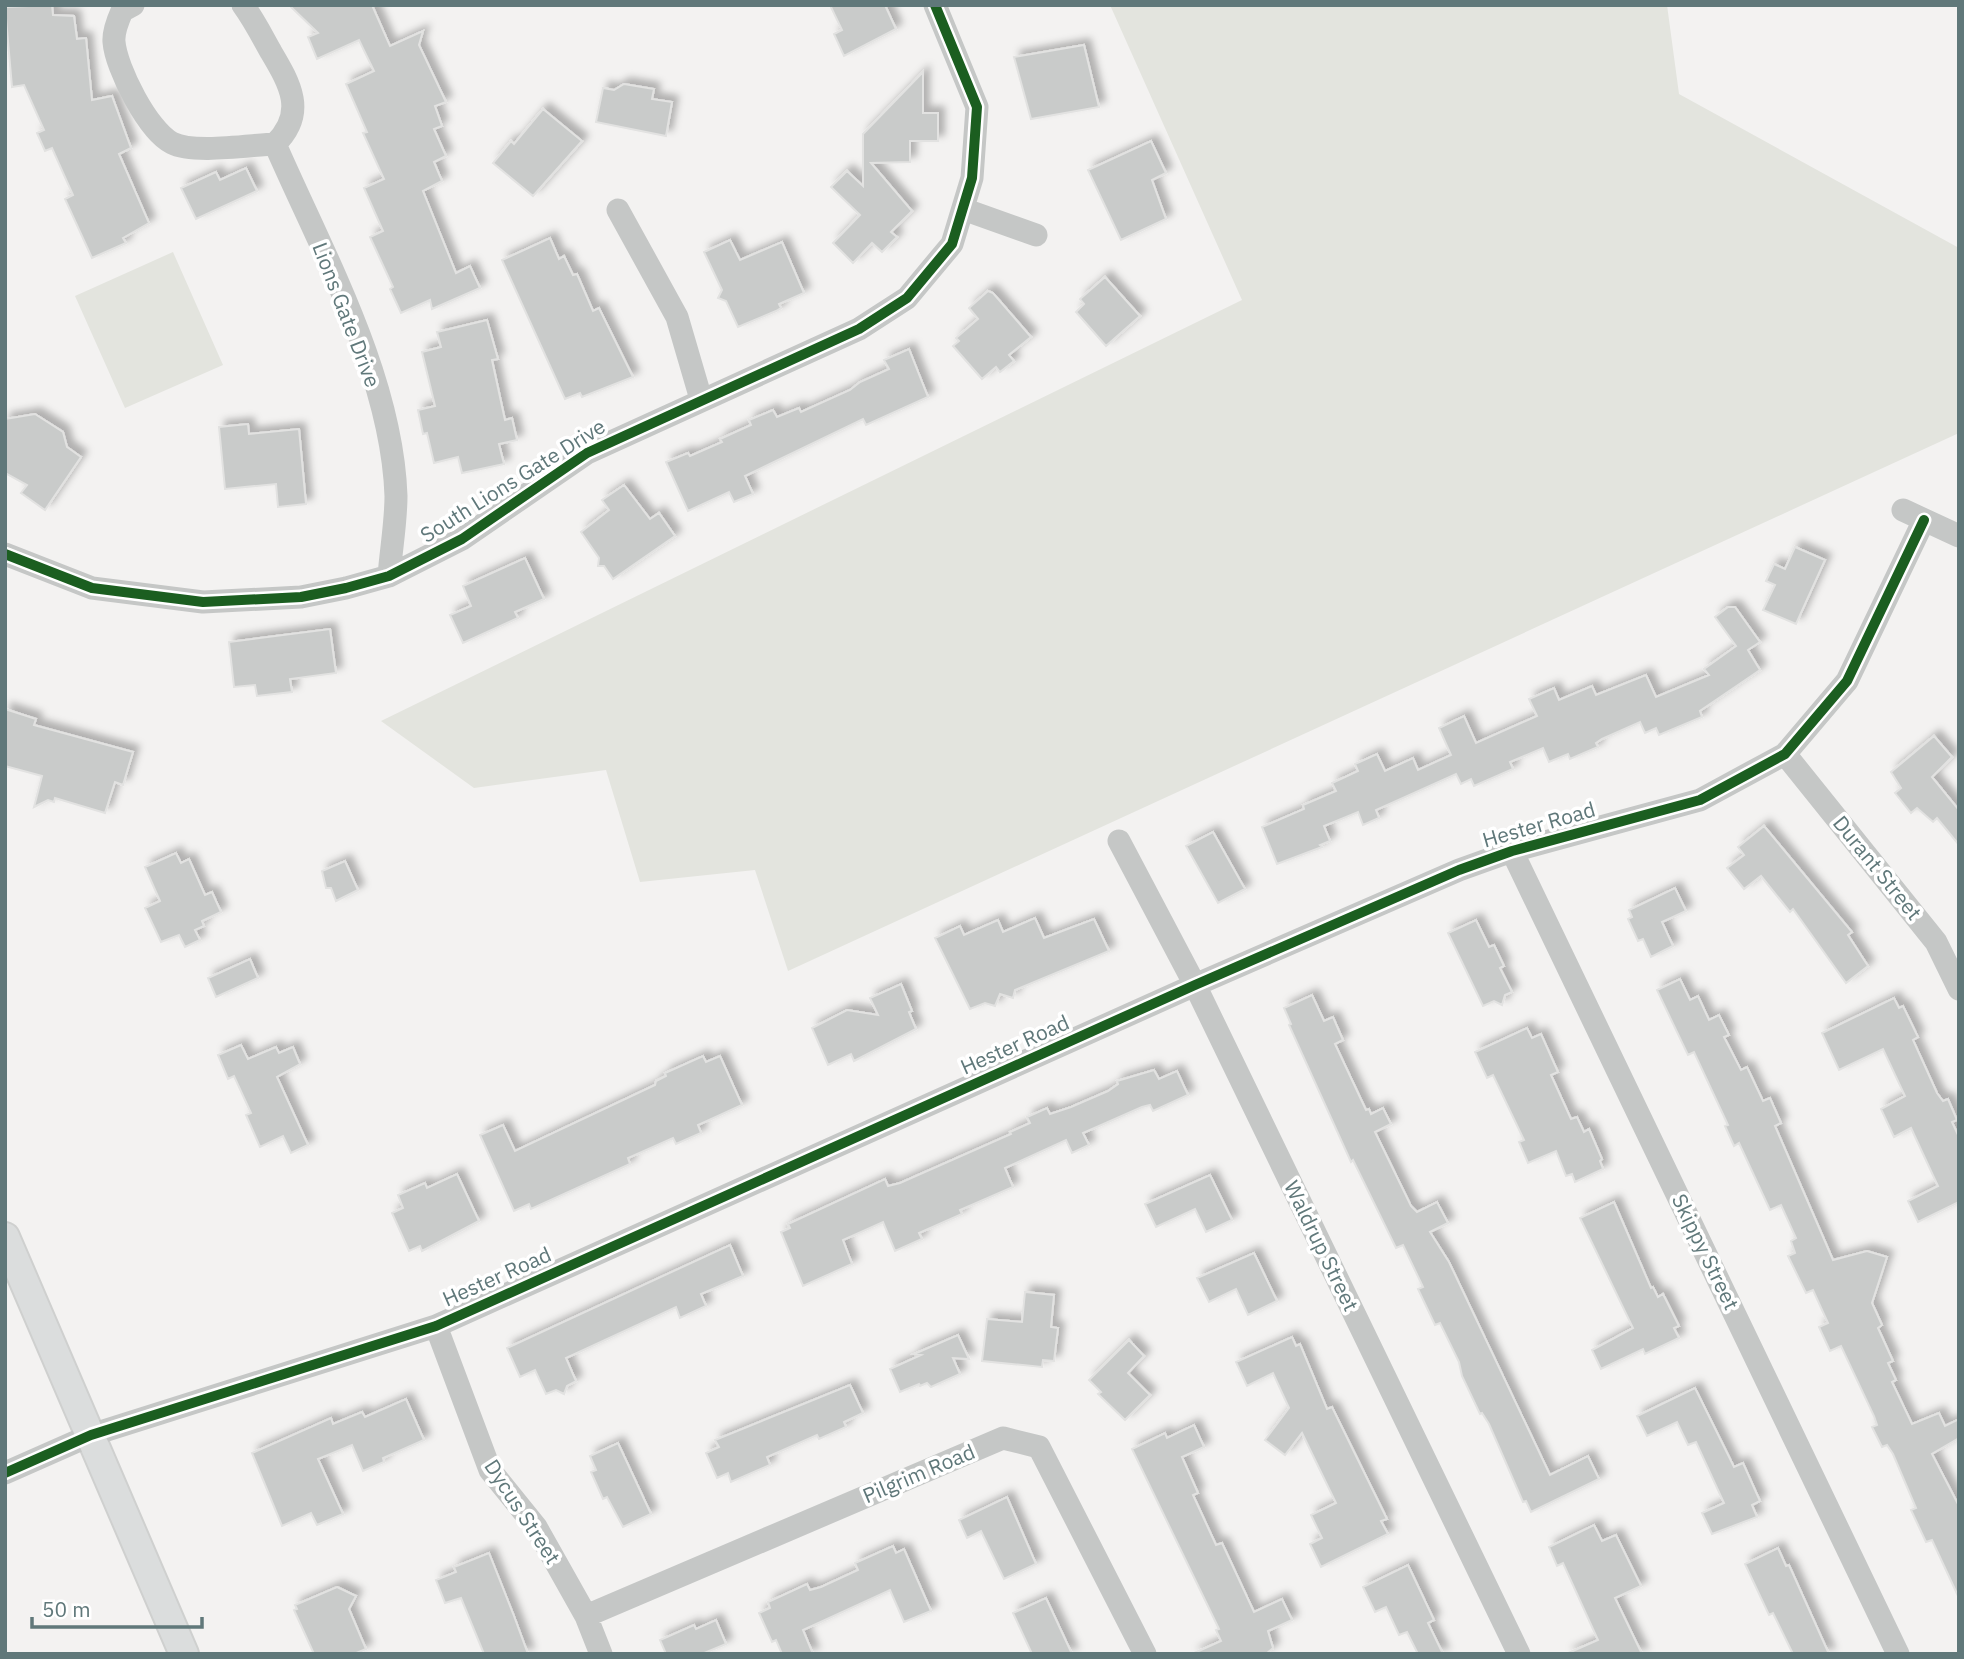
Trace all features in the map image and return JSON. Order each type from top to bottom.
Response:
[{"type":"main road","points":[[5,1237],[184,1654]]},
{"type":"street","points":[[133,5],[122,11],[113,40],[116,54],[146,118],[158,132],[173,144],[188,147],[275,144],[286,133],[290,124],[293,114],[292,95],[286,79],[243,5]]},
{"type":"street","name":"South Lions Gate Drive","points":[[5,554],[92,588],[203,603],[300,597],[389,576],[462,539],[587,453],[859,329],[907,298],[952,244],[972,178],[977,107],[934,5]]},
{"type":"street","name":"Lions Gate Drive","points":[[275,144],[348,312],[373,378],[386,429],[396,496],[389,576]]},
{"type":"street","points":[[963,209],[1036,235]]},
{"type":"street","points":[[618,210],[677,317],[701,399]]},
{"type":"street","points":[[1903,510],[1959,536]]},
{"type":"street","name":"Hester Road","points":[[5,1473],[91,1435],[436,1326],[1195,985],[1460,870],[1512,851],[1700,800],[1785,754],[1847,681],[1924,520]]},
{"type":"street","name":"Durant Street","points":[[1785,754],[1936,942],[1959,989]]},
{"type":"street","name":"Waldrup Street","points":[[1119,841],[1195,985],[1519,1654]]},
{"type":"street","name":"Skippy Street","points":[[1512,851],[1898,1654]]},
{"type":"street","name":"Dycus Street","points":[[436,1326],[490,1470],[536,1527],[586,1616],[601,1654]]},
{"type":"street","name":"Pilgrim Road","points":[[586,1616],[1003,1438],[1039,1447],[1145,1654]]},
{"type":"shaded area","points":[[1110,5],[1667,5],[1679,94],[1959,248],[1959,433],[788,971],[755,870],[640,882],[606,770],[474,788],[381,721],[1242,300]]},
{"type":"shaded area","points":[[173,252],[223,365],[125,408],[75,296]]},
{"type":"building","points":[[52,5],[53,15],[74,16],[77,39],[86,38],[92,100],[112,96],[131,148],[119,154],[149,223],[123,238],[126,243],[92,258],[65,199],[73,195],[52,148],[45,151],[37,133],[44,130],[24,85],[12,87],[5,7]]},
{"type":"building","points":[[289,5],[372,5],[390,46],[423,31],[419,45],[446,102],[435,106],[442,126],[434,129],[446,156],[434,162],[442,181],[423,191],[456,273],[470,266],[480,288],[432,309],[430,300],[401,313],[390,289],[393,287],[370,237],[383,231],[364,188],[384,179],[363,133],[367,132],[346,84],[374,71],[359,40],[317,59],[308,37],[318,33]]},
{"type":"building","points":[[830,5],[885,5],[896,29],[844,56],[834,34],[842,30]]},
{"type":"building","points":[[1084,45],[1099,107],[1031,119],[1014,57]]},
{"type":"building","points":[[923,72],[923,113],[938,113],[938,141],[910,141],[910,162],[871,163],[912,211],[891,232],[897,237],[882,252],[872,243],[853,263],[833,243],[860,215],[831,187],[847,171],[863,186],[863,134]]},
{"type":"building","points":[[624,84],[654,89],[652,99],[672,102],[666,136],[596,122],[603,88],[614,90]]},
{"type":"building","points":[[543,109],[582,141],[533,196],[493,163],[511,141],[514,144]]},
{"type":"building","points":[[1151,141],[1166,173],[1152,180],[1166,219],[1121,240],[1088,170]]},
{"type":"building","points":[[246,168],[257,191],[196,219],[181,188],[216,172],[220,180]]},
{"type":"building","points":[[550,238],[559,259],[564,256],[573,275],[577,274],[593,311],[599,308],[633,377],[582,397],[580,393],[565,399],[502,260]]},
{"type":"building","points":[[730,240],[740,260],[782,242],[804,293],[779,304],[781,308],[776,311],[738,327],[726,301],[718,298],[722,290],[704,252]]},
{"type":"building","points":[[1105,277],[1140,316],[1106,346],[1076,312],[1084,304],[1080,299]]},
{"type":"building","points":[[988,291],[993,293],[1031,337],[1009,355],[1014,361],[1000,372],[996,367],[982,379],[953,346],[959,341],[956,338],[978,319],[969,308]]},
{"type":"building","points":[[487,320],[498,359],[492,360],[505,420],[512,418],[517,440],[499,444],[504,464],[462,473],[458,457],[434,463],[427,433],[423,434],[418,410],[435,406],[422,352],[441,347],[437,332]]},
{"type":"building","points":[[909,349],[928,397],[866,425],[863,419],[745,476],[753,494],[734,502],[729,492],[688,511],[666,462],[688,453],[690,456],[722,442],[720,439],[751,425],[749,420],[773,410],[777,417],[799,408],[801,412],[850,390],[860,382],[889,369],[884,360]]},
{"type":"building","points":[[35,414],[63,432],[67,447],[81,457],[45,510],[21,493],[27,485],[5,473],[5,419]]},
{"type":"building","points":[[248,424],[249,434],[299,429],[306,504],[278,507],[276,484],[225,489],[219,427]]},
{"type":"building","points":[[624,485],[650,519],[659,513],[675,536],[613,579],[604,566],[598,566],[599,558],[581,532],[609,510],[602,500]]},
{"type":"building","points":[[1795,547],[1825,560],[1796,624],[1763,610],[1775,585],[1766,581],[1774,564],[1785,569]]},
{"type":"building","points":[[525,558],[544,599],[515,612],[518,618],[463,643],[450,615],[471,606],[463,586]]},
{"type":"building","points":[[1728,607],[1735,607],[1760,642],[1748,650],[1760,670],[1700,711],[1702,717],[1659,735],[1656,728],[1645,733],[1640,722],[1602,739],[1596,743],[1598,747],[1570,759],[1568,754],[1549,762],[1543,748],[1510,762],[1513,769],[1474,786],[1471,779],[1461,784],[1456,774],[1376,810],[1379,818],[1363,825],[1358,812],[1324,826],[1330,841],[1320,845],[1322,847],[1277,864],[1262,827],[1304,809],[1303,805],[1336,791],[1332,783],[1358,771],[1355,764],[1377,754],[1385,771],[1413,758],[1418,770],[1451,755],[1439,728],[1464,716],[1476,743],[1537,716],[1529,699],[1554,688],[1559,700],[1592,686],[1596,695],[1646,675],[1656,697],[1709,675],[1704,669],[1736,646],[1715,617]]},
{"type":"building","points":[[330,629],[336,673],[290,679],[292,692],[257,696],[255,685],[234,687],[229,642]]},
{"type":"building","points":[[5,709],[36,719],[34,725],[133,752],[123,785],[115,782],[105,813],[55,798],[54,802],[48,800],[34,807],[42,776],[5,766]]},
{"type":"building","points":[[1934,736],[1952,757],[1932,777],[1959,810],[1959,845],[1937,818],[1933,822],[1917,808],[1911,813],[1895,793],[1901,788],[1891,772]]},
{"type":"building","points":[[1764,826],[1852,932],[1848,935],[1868,966],[1846,983],[1793,909],[1790,912],[1761,876],[1744,889],[1727,868],[1744,855],[1738,847]]},
{"type":"building","points":[[1213,832],[1245,889],[1218,903],[1186,846]]},
{"type":"building","points":[[176,853],[181,863],[189,859],[205,895],[212,892],[221,912],[202,921],[204,926],[195,930],[200,940],[185,947],[179,935],[161,942],[145,908],[160,901],[145,867]]},
{"type":"building","points":[[345,861],[358,890],[336,901],[331,888],[326,888],[322,871]]},
{"type":"building","points":[[1675,888],[1686,911],[1662,922],[1673,946],[1651,957],[1643,939],[1638,941],[1628,919],[1632,917],[1629,910]]},
{"type":"building","points":[[1035,918],[1044,938],[1094,919],[1109,951],[1015,990],[1013,998],[1000,994],[995,1006],[985,1003],[970,1009],[935,938],[960,926],[964,935],[998,920],[1003,932]]},
{"type":"building","points":[[1476,920],[1489,947],[1494,945],[1504,966],[1500,968],[1512,992],[1505,995],[1502,1005],[1494,1001],[1483,1006],[1448,933]]},
{"type":"building","points":[[250,959],[258,978],[216,997],[208,978]]},
{"type":"building","points":[[1680,979],[1690,1000],[1698,996],[1709,1020],[1719,1015],[1729,1035],[1724,1037],[1741,1070],[1747,1067],[1763,1101],[1770,1098],[1781,1123],[1775,1126],[1833,1260],[1867,1251],[1887,1257],[1872,1303],[1882,1325],[1878,1328],[1893,1361],[1888,1363],[1896,1380],[1892,1382],[1912,1424],[1939,1413],[1945,1426],[1959,1419],[1959,1438],[1932,1454],[1959,1506],[1959,1598],[1932,1540],[1926,1542],[1911,1510],[1916,1508],[1893,1454],[1887,1445],[1882,1447],[1872,1427],[1877,1425],[1874,1416],[1841,1346],[1830,1351],[1819,1327],[1828,1323],[1813,1290],[1806,1293],[1788,1256],[1795,1253],[1791,1241],[1796,1238],[1781,1205],[1770,1210],[1739,1143],[1734,1146],[1725,1126],[1728,1125],[1694,1052],[1688,1055],[1657,990]]},
{"type":"building","points":[[901,984],[916,1029],[854,1061],[851,1054],[828,1065],[812,1028],[847,1010],[878,1015],[870,998]]},
{"type":"building","points":[[1312,995],[1324,1021],[1333,1017],[1343,1040],[1335,1044],[1366,1110],[1369,1109],[1371,1114],[1383,1108],[1391,1124],[1375,1132],[1411,1206],[1417,1212],[1437,1202],[1448,1223],[1430,1232],[1449,1262],[1550,1475],[1588,1456],[1599,1479],[1531,1512],[1526,1501],[1523,1502],[1489,1424],[1482,1413],[1480,1414],[1462,1376],[1459,1362],[1440,1323],[1435,1325],[1418,1289],[1423,1287],[1403,1245],[1396,1248],[1353,1160],[1351,1162],[1289,1025],[1291,1024],[1284,1008]]},
{"type":"building","points":[[1894,998],[1899,1008],[1903,1006],[1918,1037],[1913,1040],[1937,1093],[1943,1101],[1948,1099],[1957,1120],[1952,1122],[1959,1137],[1959,1202],[1918,1222],[1908,1201],[1938,1186],[1911,1128],[1894,1137],[1881,1109],[1905,1096],[1883,1049],[1839,1070],[1822,1033]]},
{"type":"building","points":[[1527,1028],[1532,1038],[1541,1034],[1558,1072],[1551,1075],[1571,1119],[1577,1117],[1584,1132],[1589,1129],[1602,1159],[1600,1161],[1603,1169],[1575,1182],[1572,1174],[1566,1176],[1556,1151],[1528,1163],[1519,1142],[1524,1140],[1493,1075],[1487,1078],[1475,1052]]},
{"type":"building","points":[[241,1045],[248,1059],[276,1047],[279,1053],[293,1047],[300,1064],[277,1077],[308,1145],[291,1153],[283,1136],[260,1147],[246,1115],[251,1113],[234,1076],[228,1079],[218,1055]]},
{"type":"building","points":[[703,1056],[706,1062],[720,1056],[742,1105],[698,1125],[701,1133],[676,1144],[673,1138],[628,1158],[630,1164],[531,1209],[529,1204],[514,1211],[480,1135],[503,1125],[515,1151],[655,1085],[656,1081],[666,1076],[665,1073]]},
{"type":"building","points":[[1154,1070],[1159,1079],[1177,1071],[1188,1095],[1153,1111],[1150,1105],[1142,1107],[1083,1133],[1089,1145],[1072,1153],[1066,1140],[1005,1168],[1013,1187],[960,1210],[962,1214],[919,1233],[922,1239],[895,1251],[883,1222],[843,1240],[852,1264],[803,1286],[781,1232],[790,1228],[788,1224],[885,1179],[888,1186],[900,1183],[1011,1134],[1010,1132],[1030,1123],[1027,1117],[1047,1108],[1050,1114],[1071,1107],[1108,1091],[1118,1084],[1117,1081]]},
{"type":"building","points":[[457,1174],[479,1221],[422,1251],[420,1246],[409,1251],[392,1213],[403,1208],[398,1195],[425,1183],[427,1188]]},
{"type":"building","points":[[1210,1175],[1232,1220],[1206,1232],[1195,1209],[1156,1227],[1145,1204]]},
{"type":"building","points":[[1614,1202],[1651,1288],[1653,1287],[1658,1297],[1663,1294],[1679,1326],[1674,1328],[1679,1338],[1645,1354],[1643,1349],[1601,1369],[1592,1350],[1633,1328],[1580,1218]]},
{"type":"building","points":[[730,1245],[743,1276],[701,1294],[706,1306],[680,1318],[676,1307],[566,1358],[576,1381],[567,1386],[564,1394],[556,1390],[546,1394],[535,1370],[520,1377],[507,1348]]},
{"type":"building","points":[[1254,1253],[1277,1301],[1248,1315],[1236,1289],[1209,1302],[1197,1278]]},
{"type":"building","points":[[1025,1292],[1054,1295],[1051,1327],[1058,1328],[1054,1361],[1043,1360],[1042,1367],[982,1361],[987,1319],[1022,1322]]},
{"type":"building","points":[[958,1335],[969,1359],[953,1358],[960,1374],[931,1387],[927,1383],[920,1386],[919,1384],[900,1392],[890,1369],[921,1355],[914,1354]]},
{"type":"building","points":[[1292,1337],[1296,1346],[1300,1344],[1327,1409],[1332,1407],[1387,1519],[1381,1521],[1388,1534],[1321,1567],[1310,1544],[1322,1538],[1311,1515],[1336,1503],[1302,1433],[1285,1455],[1265,1440],[1289,1408],[1273,1373],[1247,1386],[1236,1362]]},
{"type":"building","points":[[1129,1340],[1144,1356],[1128,1373],[1150,1395],[1125,1420],[1098,1394],[1101,1392],[1089,1380]]},
{"type":"building","points":[[850,1385],[863,1413],[844,1422],[846,1427],[819,1439],[817,1435],[767,1457],[770,1465],[731,1482],[728,1473],[717,1478],[706,1453],[719,1447],[715,1440]]},
{"type":"building","points":[[1695,1388],[1734,1467],[1743,1463],[1760,1501],[1752,1505],[1757,1517],[1712,1534],[1702,1513],[1724,1503],[1696,1442],[1688,1445],[1677,1422],[1647,1436],[1637,1416]]},
{"type":"building","points":[[406,1399],[424,1440],[383,1458],[384,1462],[363,1471],[352,1445],[318,1459],[343,1514],[317,1525],[311,1513],[282,1526],[252,1453],[331,1418],[333,1424],[362,1412],[365,1417]]},
{"type":"building","points":[[1194,1425],[1204,1447],[1182,1457],[1198,1493],[1193,1495],[1216,1545],[1222,1543],[1254,1612],[1282,1599],[1292,1620],[1268,1631],[1273,1648],[1266,1654],[1192,1654],[1221,1641],[1216,1630],[1219,1629],[1132,1449],[1165,1433],[1167,1438]]},
{"type":"building","points":[[618,1443],[651,1514],[623,1527],[607,1497],[603,1499],[591,1472],[596,1470],[590,1456]]},
{"type":"building","points":[[1007,1497],[1036,1564],[1004,1579],[981,1531],[967,1538],[959,1520]]},
{"type":"building","points":[[1594,1525],[1602,1541],[1616,1535],[1641,1586],[1615,1598],[1642,1654],[1566,1654],[1598,1640],[1563,1563],[1557,1566],[1549,1547]]},
{"type":"building","points":[[893,1546],[896,1553],[904,1549],[931,1611],[904,1622],[890,1590],[803,1630],[813,1654],[782,1654],[776,1640],[772,1642],[759,1613],[770,1608],[768,1602],[807,1584],[810,1590],[821,1587],[858,1570],[855,1563]]},
{"type":"building","points":[[1778,1548],[1786,1566],[1789,1565],[1829,1654],[1793,1654],[1773,1613],[1769,1615],[1745,1564]]},
{"type":"building","points":[[489,1553],[528,1654],[484,1654],[461,1598],[445,1603],[436,1580],[456,1572],[454,1567]]},
{"type":"building","points":[[1408,1565],[1434,1620],[1428,1623],[1443,1654],[1418,1654],[1407,1632],[1399,1635],[1386,1607],[1375,1612],[1363,1587]]},
{"type":"building","points":[[337,1587],[356,1596],[349,1609],[366,1649],[354,1654],[314,1654],[294,1610],[297,1609],[295,1605]]},
{"type":"building","points":[[1046,1598],[1072,1654],[1032,1654],[1013,1613]]},
{"type":"building","points":[[716,1620],[726,1644],[702,1654],[666,1654],[660,1640],[694,1625],[696,1629]]},
{"type":"cycle path","points":[[5,554],[92,588],[203,602],[301,597],[346,588],[389,576],[462,539],[587,453],[859,329],[907,298],[952,244],[972,178],[977,107],[935,5]]},
{"type":"cycle path","points":[[5,1473],[91,1435],[436,1326],[1195,985],[1459,870],[1512,851],[1700,800],[1785,754],[1847,681],[1924,520]]}]
